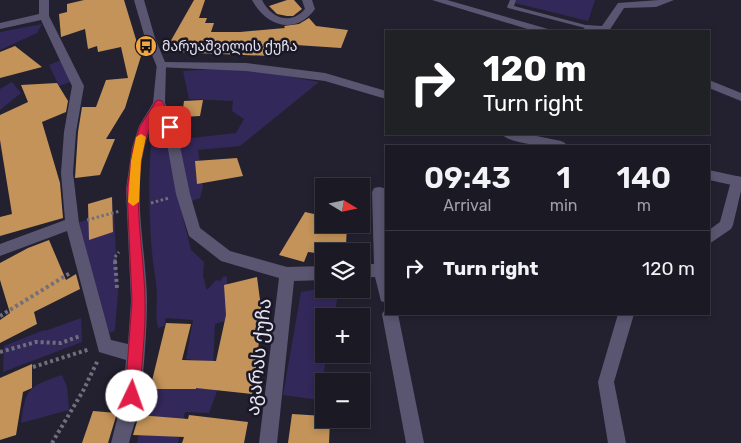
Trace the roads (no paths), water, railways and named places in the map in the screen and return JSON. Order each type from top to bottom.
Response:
[{"type":"street","points":[[44,0],[44,16],[78,86],[70,132],[67,173],[72,223],[83,265],[99,347],[135,354]]},
{"type":"street","points":[[120,443],[132,396],[139,301],[133,189],[138,148],[145,126],[159,104],[162,65],[150,38],[139,0]]},
{"type":"street","points":[[257,0],[268,15],[282,21],[298,20],[305,16],[310,10],[307,0]]},
{"type":"street","points":[[437,0],[541,30]]},
{"type":"street","points":[[589,29],[605,30],[621,2],[656,4],[669,0]]},
{"type":"street","points":[[0,26],[44,16]]},
{"type":"street","points":[[162,65],[256,68],[325,77],[385,95]]},
{"type":"street","points":[[710,84],[741,97]]},
{"type":"street","points":[[159,104],[170,127],[183,194],[194,232],[226,256],[287,274],[315,273]]},
{"type":"street","points":[[512,135],[558,145]]},
{"type":"street","points":[[710,176],[739,181],[726,225],[710,237]]},
{"type":"street","points":[[379,192],[385,283]]},
{"type":"street","points":[[0,250],[72,223]]},
{"type":"street","points":[[370,271],[384,270]]},
{"type":"street","name":"აგარას ქუჩა","points":[[268,443],[287,274]]},
{"type":"street","points":[[390,315],[415,443]]},
{"type":"street","points":[[617,443],[606,382],[626,315]]},
{"type":"lane","points":[[513,0],[510,7],[589,29]]},
{"type":"place","name":"მარუაშვილის ქუჩა","points":[[146,46]]}]
